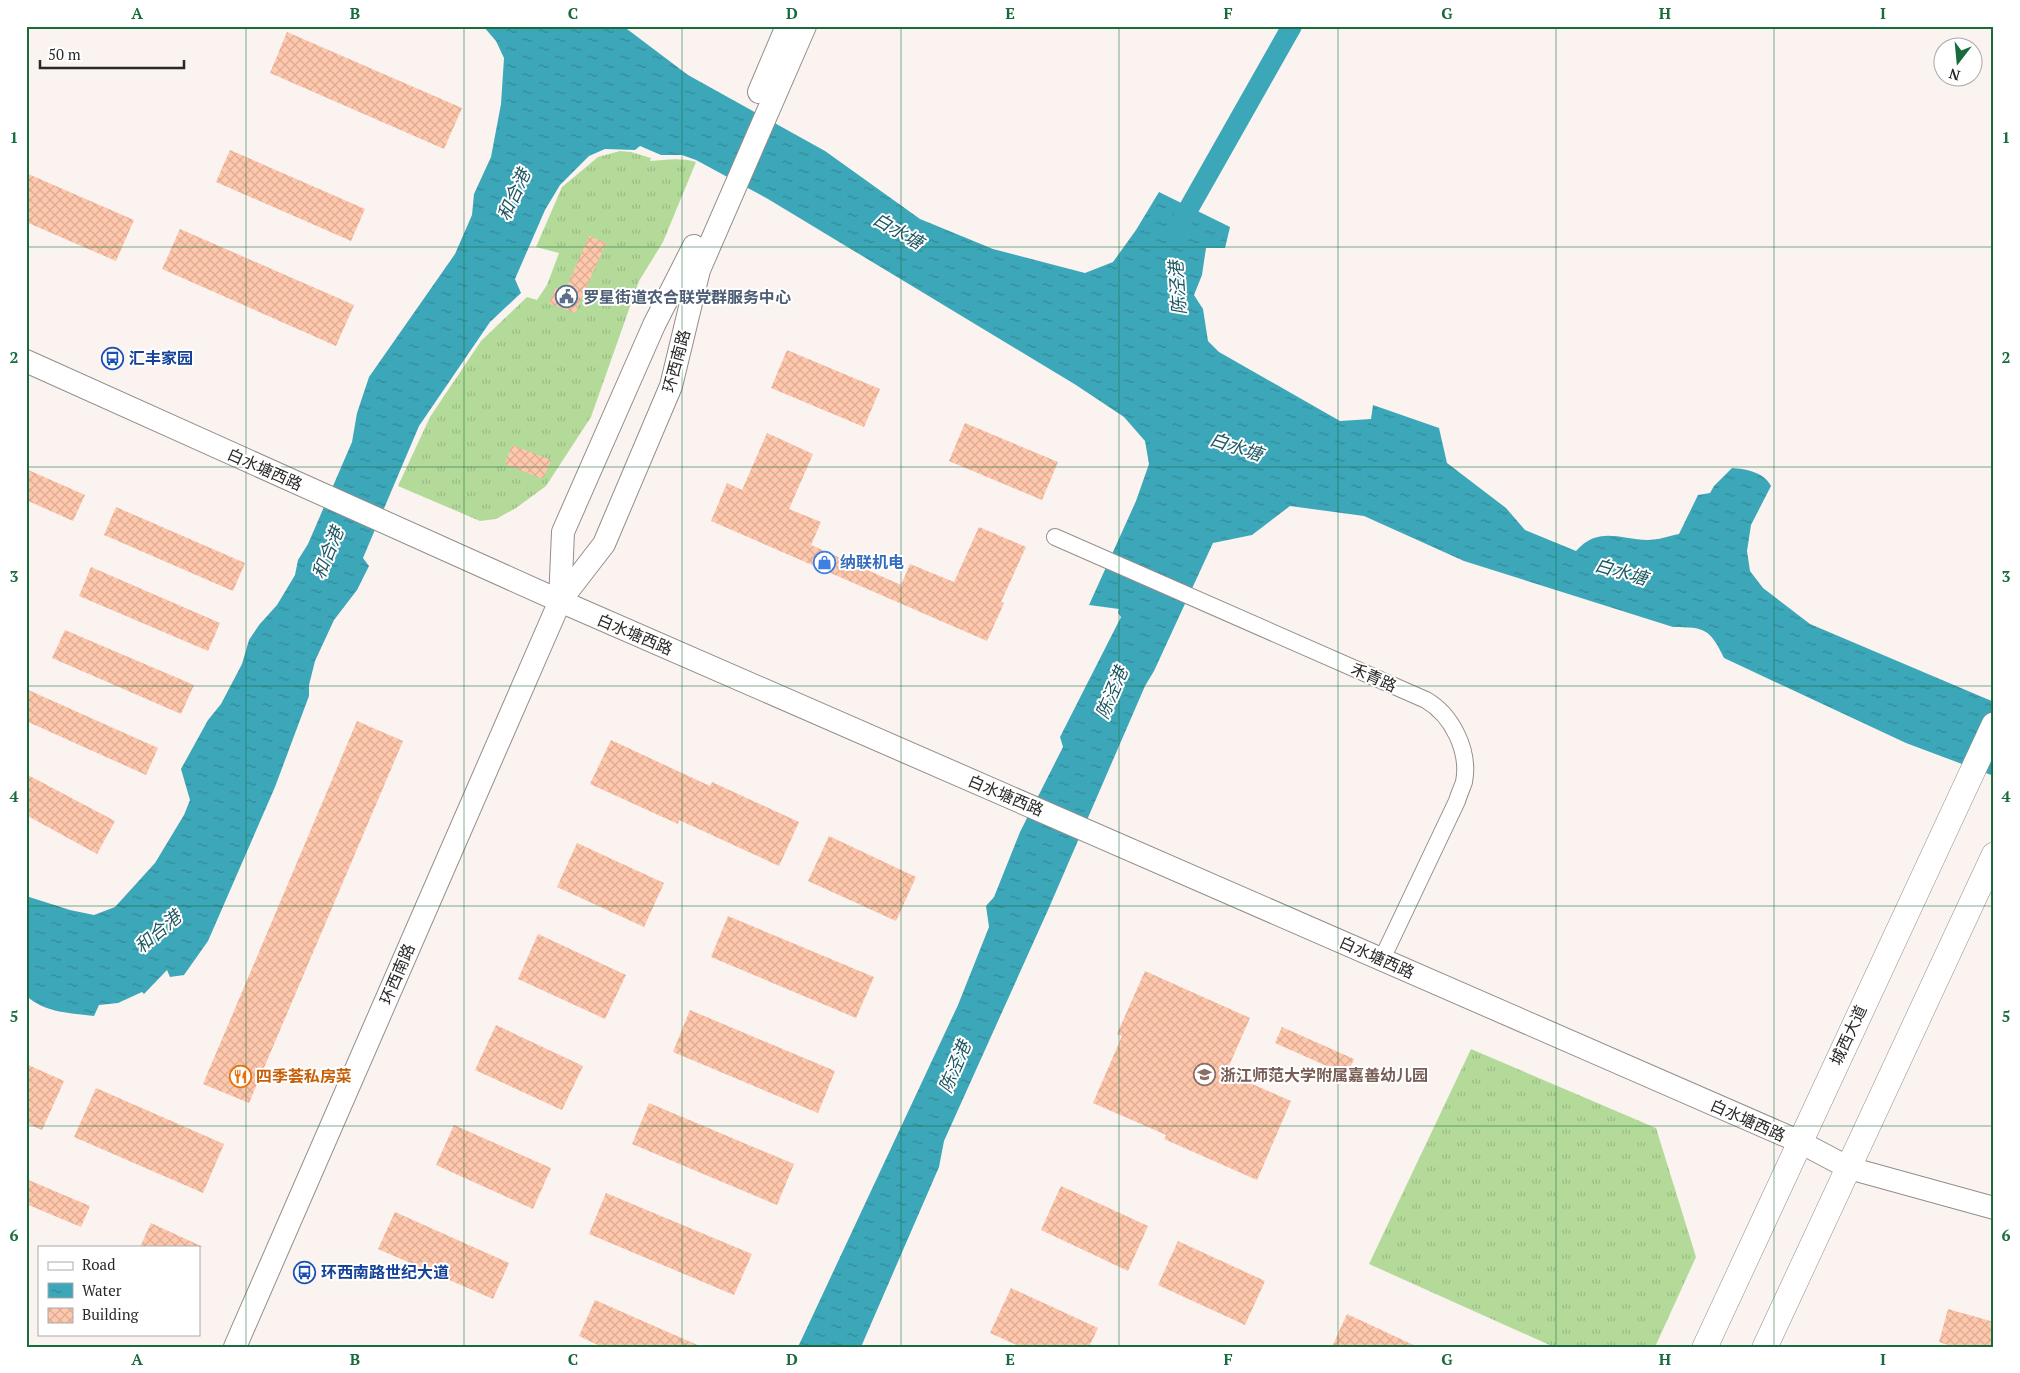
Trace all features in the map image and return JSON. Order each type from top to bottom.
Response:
[{"type":"main road","name":"城西大道","points":[[1704,1347],[1798,1141],[1994,725]]},
{"type":"main road","points":[[1765,1347],[1994,855]]},
{"type":"street","name":"环西南路","points":[[560,601],[562,532],[654,325],[693,266],[786,41],[805,26]]},
{"type":"street","name":"环西南路","points":[[235,1347],[560,601],[604,544],[667,395],[693,266]]},
{"type":"street","name":"白水塘西路","points":[[26,362],[560,601],[1798,1141],[1849,1168],[1994,1208]]},
{"type":"street","name":"禾青路","points":[[1056,537],[1426,700],[1437,706],[1449,721],[1459,738],[1464,758],[1464,780],[1457,801],[1382,959]]},
{"type":"green space","points":[[620,151],[651,158],[650,161],[679,159],[696,162],[663,242],[639,281],[591,417],[546,486],[516,508],[496,519],[480,521],[398,486],[430,417],[481,341],[527,297],[537,300],[547,285],[559,253],[536,247],[562,187],[598,157]]},
{"type":"green space","points":[[1471,1049],[1656,1128],[1696,1257],[1655,1347],[1554,1347],[1369,1264]]},
{"type":"water","points":[[483,26],[623,26],[688,75],[825,151],[920,219],[993,249],[1085,273],[1113,262],[1136,230],[1159,192],[1230,227],[1225,248],[1206,248],[1202,275],[1194,295],[1203,309],[1208,341],[1219,352],[1340,421],[1371,419],[1373,405],[1439,428],[1447,463],[1506,508],[1525,530],[1576,551],[1584,543],[1601,536],[1648,540],[1679,534],[1698,495],[1710,493],[1714,486],[1732,468],[1749,470],[1759,474],[1771,486],[1751,525],[1747,551],[1750,571],[1763,588],[1810,624],[1994,702],[1994,776],[1906,743],[1724,658],[1715,641],[1710,635],[1700,629],[1673,627],[1464,561],[1364,516],[1290,506],[1252,535],[1213,543],[1154,671],[1145,686],[1048,910],[944,1141],[939,1167],[861,1347],[798,1347],[958,1005],[989,927],[986,906],[994,897],[1020,832],[1063,747],[1060,737],[1121,617],[1118,613],[1119,609],[1089,605],[1136,501],[1149,464],[1145,441],[1124,417],[1076,385],[768,199],[696,160],[682,155],[661,155],[640,146],[635,150],[605,149],[589,156],[560,185],[545,210],[515,279],[521,293],[490,322],[419,426],[363,558],[369,566],[357,590],[334,620],[315,661],[309,685],[309,696],[275,787],[208,941],[184,975],[170,977],[167,970],[144,994],[142,992],[118,1003],[99,1005],[94,1016],[49,1009],[26,995],[26,896],[70,910],[94,915],[115,907],[155,863],[184,815],[190,800],[181,769],[208,720],[221,704],[242,664],[249,640],[259,625],[277,605],[295,575],[298,560],[308,544],[352,442],[357,413],[369,377],[455,254],[472,215],[474,194],[491,157],[501,104],[504,58],[496,41]]},
{"type":"building","points":[[287,32],[462,108],[444,149],[270,73]]},
{"type":"building","points":[[230,150],[365,209],[351,241],[216,182]]},
{"type":"building","points":[[26,173],[134,220],[116,261],[26,222]]},
{"type":"building","points":[[180,229],[354,305],[336,346],[162,269]]},
{"type":"building","points":[[589,236],[606,243],[575,313],[549,303],[556,288],[565,291]]},
{"type":"building","points":[[787,350],[880,389],[864,427],[771,388]]},
{"type":"building","points":[[965,423],[1058,462],[1042,500],[949,461]]},
{"type":"building","points":[[767,433],[813,454],[789,509],[821,522],[811,545],[901,585],[910,564],[954,582],[979,527],[1026,547],[1001,602],[1004,603],[987,641],[711,521],[727,483],[742,490]]},
{"type":"building","points":[[512,445],[551,460],[543,479],[505,464]]},
{"type":"building","points":[[26,469],[85,495],[73,521],[26,500]]},
{"type":"building","points":[[116,507],[245,563],[233,591],[104,535]]},
{"type":"building","points":[[91,567],[220,623],[208,651],[79,596]]},
{"type":"building","points":[[65,630],[194,685],[181,714],[52,658]]},
{"type":"building","points":[[26,689],[158,748],[146,775],[26,721]]},
{"type":"building","points":[[357,721],[403,741],[249,1103],[203,1084]]},
{"type":"building","points":[[611,740],[710,786],[712,782],[799,822],[779,866],[679,820],[678,824],[590,784]]},
{"type":"building","points":[[26,774],[115,821],[97,854],[26,815]]},
{"type":"building","points":[[829,836],[916,877],[896,921],[808,881]]},
{"type":"building","points":[[577,843],[664,883],[644,927],[557,887]]},
{"type":"building","points":[[728,916],[874,977],[856,1018],[711,957]]},
{"type":"building","points":[[538,934],[626,975],[605,1019],[518,979]]},
{"type":"building","points":[[1145,971],[1250,1018],[1228,1068],[1252,1079],[1250,1083],[1291,1101],[1257,1180],[1164,1139],[1166,1135],[1093,1103],[1122,1036],[1117,1034]]},
{"type":"building","points":[[690,1010],[835,1071],[818,1113],[673,1052]]},
{"type":"building","points":[[496,1025],[583,1066],[562,1110],[475,1070]]},
{"type":"building","points":[[1282,1027],[1354,1059],[1347,1075],[1275,1043]]},
{"type":"building","points":[[26,1064],[64,1081],[42,1130],[26,1123]]},
{"type":"building","points":[[96,1088],[224,1144],[203,1193],[74,1137]]},
{"type":"building","points":[[649,1103],[794,1164],[777,1205],[632,1144]]},
{"type":"building","points":[[454,1125],[551,1168],[533,1209],[436,1165]]},
{"type":"building","points":[[26,1179],[90,1206],[81,1227],[26,1204]]},
{"type":"building","points":[[1061,1186],[1148,1226],[1128,1271],[1041,1230]]},
{"type":"building","points":[[606,1193],[752,1254],[734,1295],[589,1234]]},
{"type":"building","points":[[395,1212],[509,1263],[493,1299],[378,1249]]},
{"type":"building","points":[[151,1223],[203,1247],[200,1246],[140,1246]]},
{"type":"building","points":[[1178,1241],[1265,1281],[1245,1325],[1158,1285]]},
{"type":"building","points":[[1011,1288],[1098,1328],[1089,1347],[1021,1347],[990,1333]]},
{"type":"building","points":[[595,1300],[702,1347],[602,1347],[579,1336]]},
{"type":"building","points":[[1948,1309],[1994,1322],[1994,1347],[1954,1347],[1939,1342]]},
{"type":"building","points":[[1347,1314],[1418,1347],[1332,1347]]},
{"type":"waterway","name":"陈泾港","points":[[1176,231],[1292,26]]},
{"type":"place","name":"罗星街道农合联党群服务中心","points":[[567,297]]},
{"type":"place","name":"汇丰家园","points":[[113,358]]},
{"type":"place","name":"纳联机电","points":[[824,562]]},
{"type":"place","name":"浙江师范大学附属嘉善幼儿园","points":[[1204,1075]]},
{"type":"place","name":"四季荟私房菜","points":[[240,1076]]},
{"type":"place","name":"环西南路世纪大道","points":[[305,1272]]},
{"type":"water label","name":"和合港","points":[[514,195]]},
{"type":"water label","name":"白水塘","points":[[898,231]]},
{"type":"water label","name":"白水塘","points":[[1236,447]]},
{"type":"water label","name":"和合港","points":[[328,553]]},
{"type":"water label","name":"白水塘","points":[[1621,572]]},
{"type":"water label","name":"和合港","points":[[158,932]]}]
